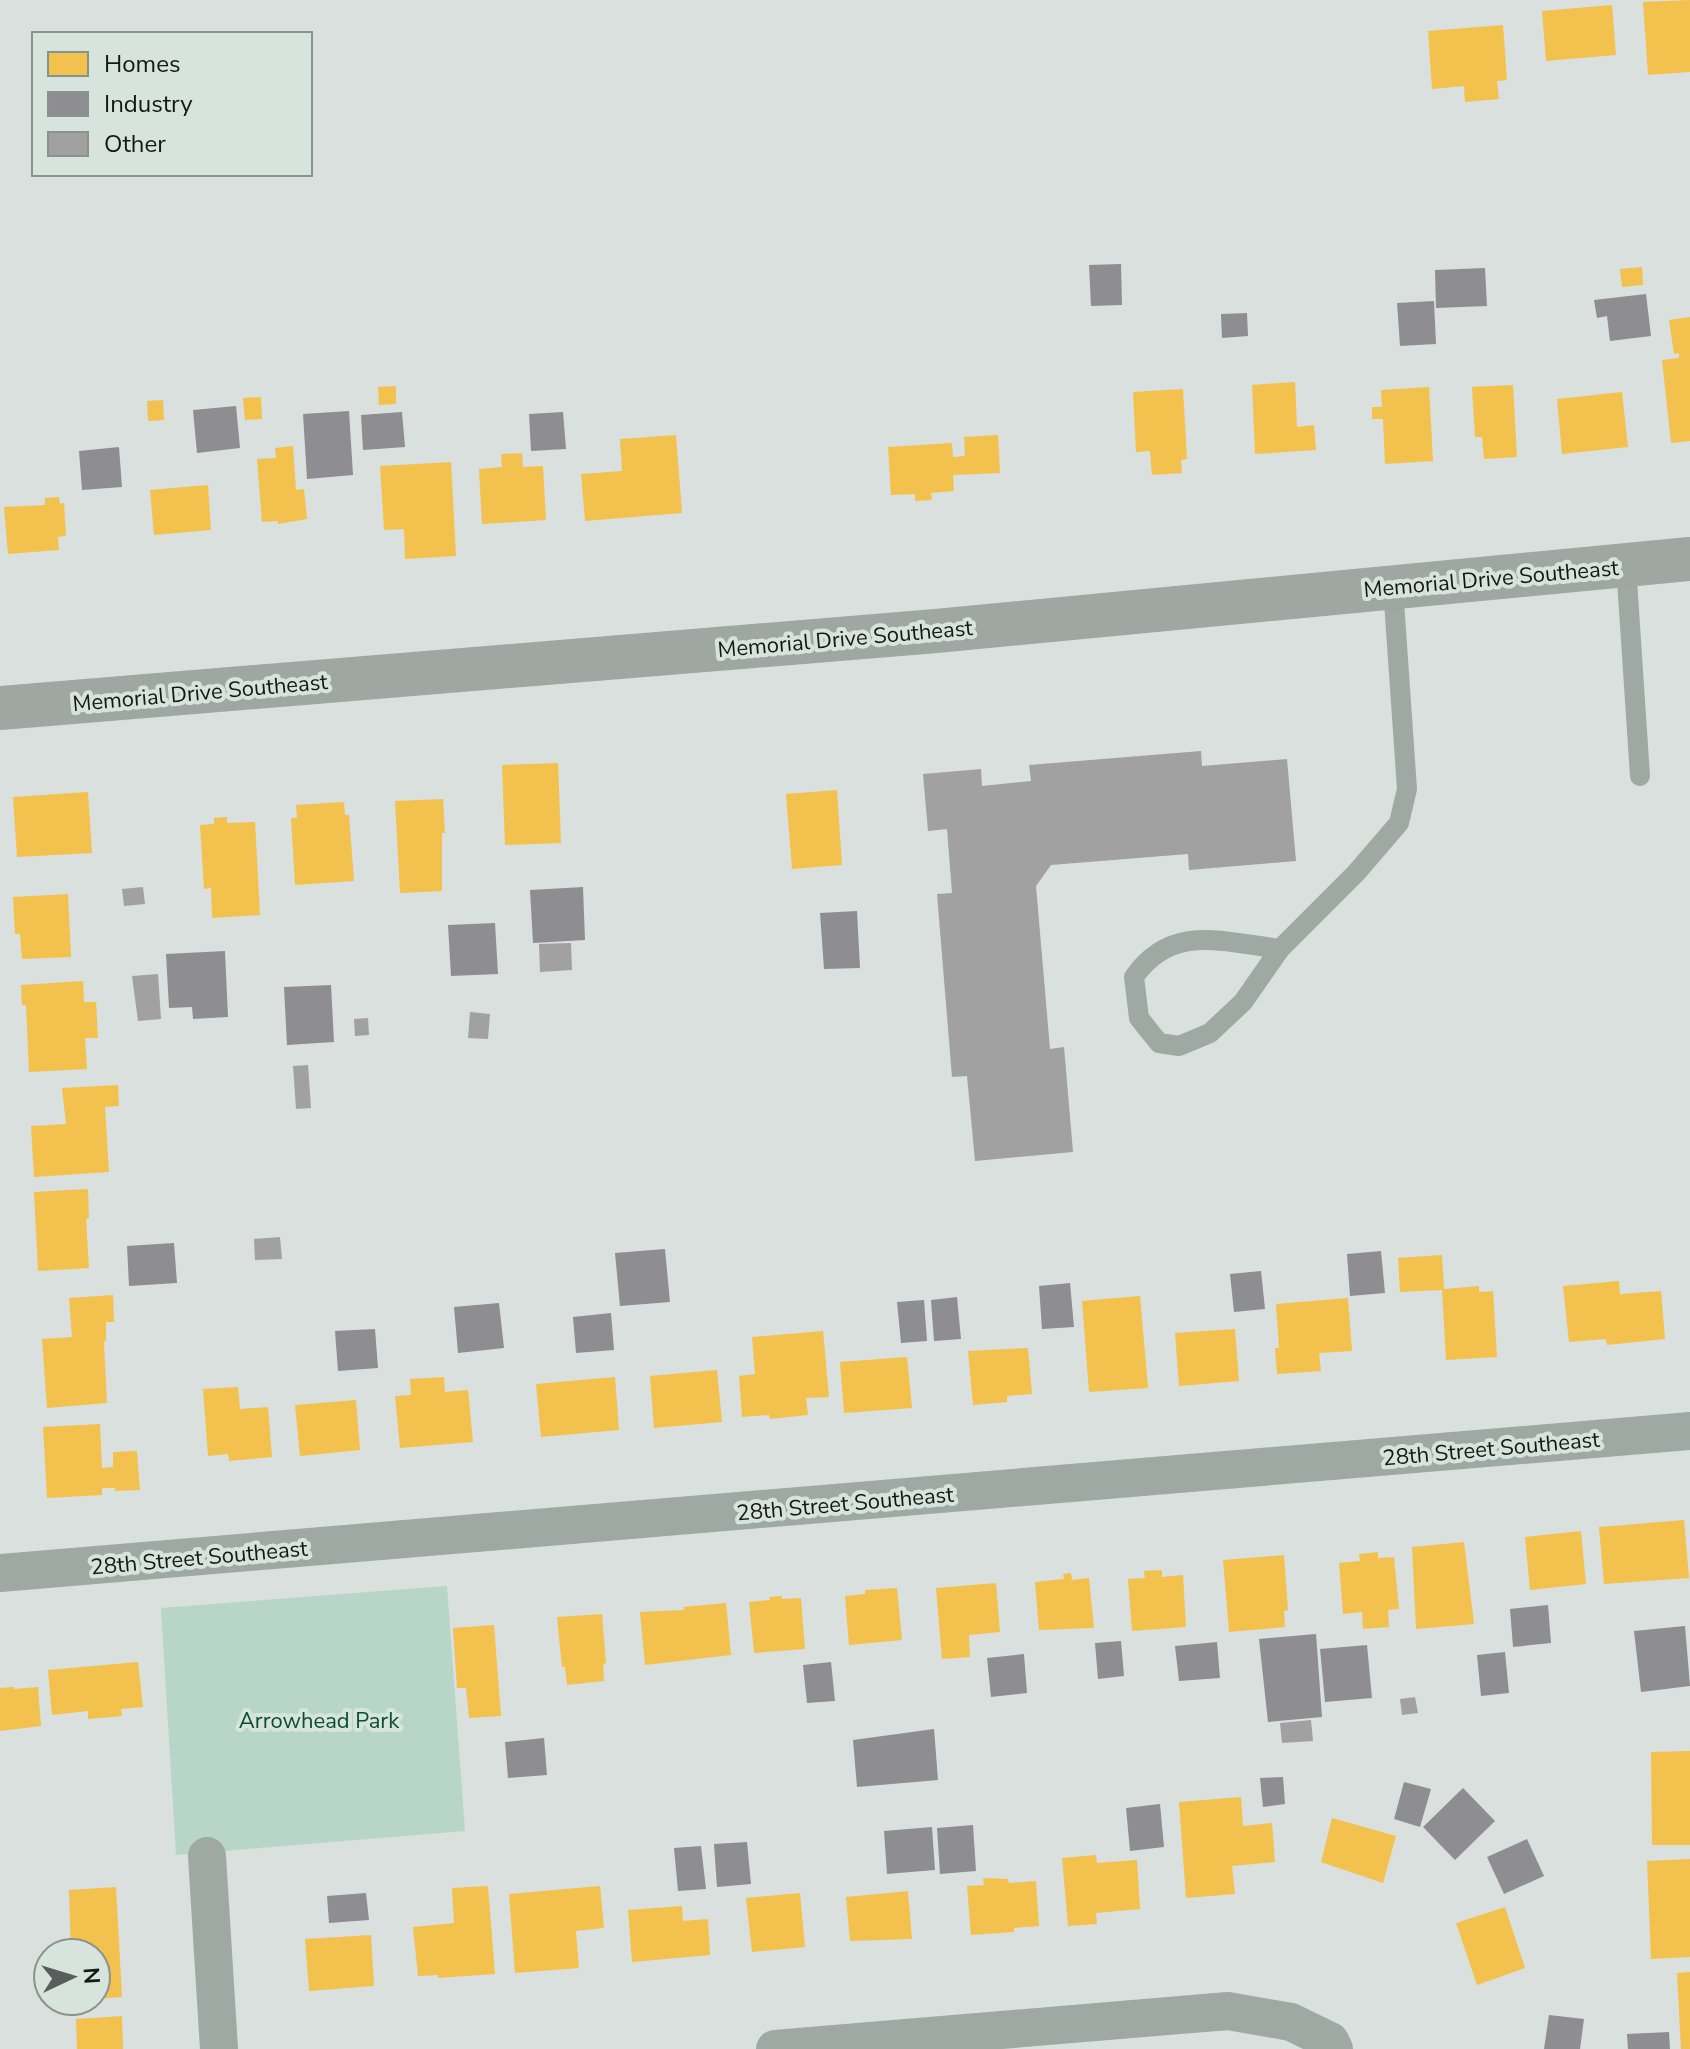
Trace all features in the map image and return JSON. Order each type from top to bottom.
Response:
[{"type":"street","name":"Memorial Drive Southeast","points":[[0,708],[936,631],[1690,559]]},
{"type":"street","name":"28th Street Southeast","points":[[0,1573],[1690,1431]]},
{"type":"street","points":[[207,1856],[219,2049]]},
{"type":"street","points":[[775,2049],[1228,2011],[1291,2022],[1330,2041],[1334,2049]]},
{"type":"lane","points":[[1626,565],[1640,776]]},
{"type":"lane","points":[[1280,949],[1202,939],[1173,943],[1147,958],[1134,977],[1139,1018],[1159,1043],[1179,1046],[1210,1033],[1243,1002],[1280,949],[1356,873],[1399,823],[1407,789],[1393,587]]},
{"type":"green space","name":"Arrowhead Park","points":[[447,1586],[465,1831],[176,1855],[161,1608]]},
{"type":"building: Homes","points":[[1690,0],[1690,72],[1648,75],[1643,2]]},
{"type":"building: Homes","points":[[1612,5],[1616,55],[1546,61],[1542,11]]},
{"type":"building: Homes","points":[[1503,25],[1507,80],[1497,81],[1499,99],[1465,102],[1464,86],[1432,89],[1428,31]]},
{"type":"building: Homes","points":[[1642,267],[1643,285],[1622,287],[1620,269]]},
{"type":"building: Homes","points":[[1690,317],[1690,441],[1671,443],[1662,360],[1679,358],[1679,353],[1674,354],[1669,320]]},
{"type":"building: Homes","points":[[1295,382],[1297,427],[1314,425],[1316,450],[1255,454],[1252,385]]},
{"type":"building: Homes","points":[[1513,385],[1517,457],[1484,459],[1482,437],[1475,437],[1472,387]]},
{"type":"building: Homes","points":[[396,386],[396,404],[379,405],[378,387]]},
{"type":"building: Homes","points":[[1429,387],[1433,461],[1385,464],[1383,419],[1372,419],[1372,407],[1382,407],[1381,390]]},
{"type":"building: Homes","points":[[1183,389],[1187,459],[1181,460],[1182,473],[1152,475],[1150,451],[1136,452],[1133,392]]},
{"type":"building: Homes","points":[[1622,392],[1628,447],[1562,454],[1557,399]]},
{"type":"building: Homes","points":[[261,397],[262,419],[245,420],[243,398]]},
{"type":"building: Homes","points":[[163,400],[164,420],[148,421],[147,401]]},
{"type":"building: Homes","points":[[676,435],[682,513],[585,521],[581,474],[622,471],[620,439]]},
{"type":"building: Homes","points":[[998,435],[1000,473],[953,475],[954,491],[931,493],[932,500],[915,501],[915,494],[891,495],[888,447],[952,443],[953,457],[965,456],[964,437]]},
{"type":"building: Homes","points":[[293,446],[296,490],[304,489],[307,519],[278,524],[278,521],[262,522],[257,459],[276,458],[275,448]]},
{"type":"building: Homes","points":[[522,453],[523,467],[543,466],[546,520],[482,524],[479,469],[502,467],[501,454]]},
{"type":"building: Homes","points":[[451,462],[456,556],[405,559],[404,529],[384,530],[380,466]]},
{"type":"building: Homes","points":[[208,485],[211,530],[154,535],[150,490]]},
{"type":"building: Homes","points":[[59,497],[60,504],[64,503],[66,536],[58,537],[59,550],[8,554],[4,507],[45,505],[45,498]]},
{"type":"building: Homes","points":[[558,763],[561,843],[505,845],[502,765]]},
{"type":"building: Homes","points":[[837,790],[842,865],[792,869],[786,794]]},
{"type":"building: Homes","points":[[88,792],[92,853],[17,857],[13,797]]},
{"type":"building: Homes","points":[[443,799],[442,891],[400,893],[395,801]]},
{"type":"building: Homes","points":[[344,802],[345,815],[349,815],[354,881],[295,885],[291,818],[297,818],[296,805]]},
{"type":"building: Homes","points":[[227,817],[227,823],[255,822],[260,915],[212,918],[211,888],[204,889],[200,825],[214,824],[214,818]]},
{"type":"building: Homes","points":[[68,894],[71,957],[22,959],[20,934],[15,934],[13,897]]},
{"type":"building: Homes","points":[[83,981],[84,1002],[96,1002],[98,1038],[85,1038],[87,1069],[29,1072],[26,1005],[22,1005],[21,985]]},
{"type":"building: Homes","points":[[118,1085],[119,1106],[105,1107],[109,1172],[34,1177],[31,1126],[66,1124],[62,1088]]},
{"type":"building: Homes","points":[[88,1189],[89,1268],[38,1271],[34,1192]]},
{"type":"building: Homes","points":[[1442,1255],[1444,1289],[1479,1286],[1479,1292],[1493,1291],[1497,1357],[1446,1360],[1442,1290],[1400,1292],[1398,1258]]},
{"type":"building: Homes","points":[[1619,1281],[1620,1294],[1661,1291],[1665,1339],[1607,1345],[1606,1339],[1569,1342],[1563,1286]]},
{"type":"building: Homes","points":[[113,1295],[114,1322],[106,1322],[104,1341],[107,1403],[47,1408],[42,1339],[72,1337],[69,1298]]},
{"type":"building: Homes","points":[[1140,1296],[1148,1388],[1089,1392],[1082,1301]]},
{"type":"building: Homes","points":[[1348,1298],[1352,1351],[1319,1353],[1321,1371],[1277,1374],[1276,1304]]},
{"type":"building: Homes","points":[[1235,1329],[1239,1381],[1179,1386],[1175,1333]]},
{"type":"building: Homes","points":[[823,1331],[829,1397],[806,1398],[808,1415],[770,1419],[769,1415],[742,1417],[739,1376],[755,1374],[752,1337]]},
{"type":"building: Homes","points":[[1028,1348],[1032,1394],[1007,1396],[1007,1402],[973,1405],[968,1351]]},
{"type":"building: Homes","points":[[907,1357],[912,1408],[844,1413],[840,1362]]},
{"type":"building: Homes","points":[[717,1370],[722,1422],[654,1428],[650,1376]]},
{"type":"building: Homes","points":[[444,1377],[445,1392],[468,1390],[473,1442],[400,1448],[395,1396],[411,1395],[410,1379]]},
{"type":"building: Homes","points":[[615,1377],[619,1430],[541,1437],[536,1384]]},
{"type":"building: Homes","points":[[238,1387],[240,1409],[268,1407],[272,1457],[229,1461],[228,1454],[208,1456],[203,1389]]},
{"type":"building: Homes","points":[[356,1400],[360,1450],[300,1456],[295,1405]]},
{"type":"building: Homes","points":[[100,1424],[102,1468],[113,1467],[113,1452],[137,1451],[140,1490],[102,1488],[102,1495],[47,1498],[43,1427]]},
{"type":"building: Homes","points":[[1684,1520],[1689,1578],[1604,1584],[1599,1527]]},
{"type":"building: Homes","points":[[1581,1531],[1586,1584],[1530,1590],[1525,1537]]},
{"type":"building: Homes","points":[[1464,1542],[1474,1624],[1416,1629],[1412,1547]]},
{"type":"building: Homes","points":[[1378,1552],[1378,1558],[1394,1557],[1399,1609],[1388,1610],[1389,1627],[1363,1629],[1362,1612],[1343,1614],[1339,1563],[1360,1561],[1359,1554]]},
{"type":"building: Homes","points":[[1284,1555],[1288,1610],[1284,1611],[1285,1627],[1229,1632],[1223,1560]]},
{"type":"building: Homes","points":[[1162,1570],[1162,1577],[1183,1575],[1186,1627],[1132,1631],[1128,1579],[1145,1578],[1144,1571]]},
{"type":"building: Homes","points":[[1071,1573],[1072,1580],[1089,1578],[1094,1628],[1039,1630],[1035,1582],[1064,1579],[1063,1574]]},
{"type":"building: Homes","points":[[996,1583],[1000,1632],[969,1635],[970,1657],[942,1659],[936,1588]]},
{"type":"building: Homes","points":[[897,1588],[902,1640],[849,1645],[845,1596],[865,1594],[865,1590]]},
{"type":"building: Homes","points":[[782,1596],[782,1599],[801,1598],[805,1649],[754,1653],[749,1602]]},
{"type":"building: Homes","points":[[726,1603],[731,1655],[645,1665],[640,1612],[684,1610],[683,1607]]},
{"type":"building: Homes","points":[[602,1614],[606,1663],[603,1664],[604,1681],[567,1685],[557,1617]]},
{"type":"building: Homes","points":[[494,1625],[501,1716],[469,1718],[466,1688],[457,1688],[453,1628]]},
{"type":"building: Homes","points":[[138,1662],[143,1707],[121,1709],[122,1716],[88,1719],[88,1711],[52,1715],[48,1670]]},
{"type":"building: Homes","points":[[38,1687],[41,1726],[0,1731],[0,1688]]},
{"type":"building: Homes","points":[[1690,1751],[1690,1845],[1652,1845],[1651,1752]]},
{"type":"building: Homes","points":[[1241,1797],[1243,1826],[1272,1823],[1275,1862],[1232,1866],[1235,1894],[1186,1898],[1179,1802]]},
{"type":"building: Homes","points":[[1332,1818],[1396,1836],[1383,1883],[1321,1862]]},
{"type":"building: Homes","points":[[1096,1855],[1097,1863],[1137,1860],[1140,1909],[1096,1913],[1097,1924],[1068,1926],[1062,1858]]},
{"type":"building: Homes","points":[[1690,1859],[1690,1957],[1651,1959],[1647,1861]]},
{"type":"building: Homes","points":[[983,1878],[1008,1879],[1009,1883],[1036,1881],[1039,1926],[1014,1928],[1014,1932],[971,1935],[967,1886],[984,1885]]},
{"type":"building: Homes","points":[[488,1886],[495,1974],[438,1978],[438,1975],[418,1976],[413,1927],[454,1923],[452,1888]]},
{"type":"building: Homes","points":[[600,1886],[604,1928],[576,1931],[579,1968],[515,1973],[509,1894]]},
{"type":"building: Homes","points":[[116,1887],[122,1997],[112,1998],[112,1937],[70,1937],[69,1890]]},
{"type":"building: Homes","points":[[908,1891],[912,1939],[850,1941],[846,1897]]},
{"type":"building: Homes","points":[[800,1893],[805,1947],[752,1952],[746,1898]]},
{"type":"building: Homes","points":[[682,1906],[683,1921],[708,1919],[710,1955],[632,1962],[628,1910]]},
{"type":"building: Homes","points":[[1505,1907],[1525,1968],[1477,1985],[1456,1923]]},
{"type":"building: Homes","points":[[371,1935],[374,1986],[309,1991],[305,1939]]},
{"type":"building: Homes","points":[[1690,1972],[1690,2049],[1681,2049],[1677,1973]]},
{"type":"building: Homes","points":[[122,2016],[123,2049],[77,2049],[76,2019]]},
{"type":"building: Industry","points":[[1121,264],[1122,305],[1091,306],[1089,265]]},
{"type":"building: Industry","points":[[1485,268],[1487,306],[1436,308],[1435,270]]},
{"type":"building: Industry","points":[[1646,294],[1651,336],[1610,341],[1607,316],[1597,318],[1594,300]]},
{"type":"building: Industry","points":[[1434,301],[1436,344],[1400,346],[1397,303]]},
{"type":"building: Industry","points":[[1247,313],[1248,336],[1222,338],[1221,314]]},
{"type":"building: Industry","points":[[236,406],[240,448],[197,453],[193,410]]},
{"type":"building: Industry","points":[[349,411],[353,475],[307,479],[303,414]]},
{"type":"building: Industry","points":[[402,412],[405,447],[363,450],[361,415]]},
{"type":"building: Industry","points":[[563,412],[566,449],[531,451],[529,414]]},
{"type":"building: Industry","points":[[119,447],[122,487],[82,490],[79,451]]},
{"type":"building: Industry","points":[[583,887],[585,940],[533,943],[530,890]]},
{"type":"building: Industry","points":[[857,911],[860,968],[824,969],[820,913]]},
{"type":"building: Industry","points":[[495,923],[498,974],[451,976],[448,925]]},
{"type":"building: Industry","points":[[225,951],[228,1017],[193,1019],[192,1007],[169,1008],[166,954]]},
{"type":"building: Industry","points":[[331,985],[334,1042],[287,1045],[284,987]]},
{"type":"building: Industry","points":[[174,1243],[177,1283],[129,1286],[127,1246]]},
{"type":"building: Industry","points":[[665,1249],[670,1302],[620,1306],[615,1253]]},
{"type":"building: Industry","points":[[1381,1251],[1385,1293],[1350,1296],[1347,1254]]},
{"type":"building: Industry","points":[[1261,1271],[1265,1309],[1234,1312],[1230,1274]]},
{"type":"building: Industry","points":[[1070,1283],[1074,1327],[1042,1329],[1039,1286]]},
{"type":"building: Industry","points":[[957,1297],[961,1339],[934,1341],[931,1300]]},
{"type":"building: Industry","points":[[924,1300],[927,1341],[901,1343],[897,1302]]},
{"type":"building: Industry","points":[[499,1303],[504,1348],[458,1353],[454,1307]]},
{"type":"building: Industry","points":[[611,1313],[614,1350],[576,1353],[573,1317]]},
{"type":"building: Industry","points":[[375,1329],[378,1368],[338,1371],[335,1331]]},
{"type":"building: Industry","points":[[1548,1605],[1551,1643],[1513,1647],[1510,1609]]},
{"type":"building: Industry","points":[[1685,1626],[1690,1686],[1641,1692],[1634,1631]]},
{"type":"building: Industry","points":[[1316,1634],[1322,1717],[1268,1722],[1259,1639]]},
{"type":"building: Industry","points":[[1121,1641],[1124,1676],[1098,1679],[1095,1643]]},
{"type":"building: Industry","points":[[1217,1642],[1220,1678],[1179,1681],[1175,1646]]},
{"type":"building: Industry","points":[[1367,1645],[1372,1698],[1325,1702],[1320,1649]]},
{"type":"building: Industry","points":[[1505,1652],[1509,1693],[1481,1696],[1477,1655]]},
{"type":"building: Industry","points":[[1024,1654],[1027,1693],[991,1697],[987,1658]]},
{"type":"building: Industry","points":[[831,1662],[835,1701],[807,1703],[803,1665]]},
{"type":"building: Industry","points":[[934,1729],[938,1780],[857,1787],[853,1740]]},
{"type":"building: Industry","points":[[544,1738],[547,1775],[508,1778],[505,1742]]},
{"type":"building: Industry","points":[[1283,1777],[1285,1804],[1263,1807],[1260,1778]]},
{"type":"building: Industry","points":[[1404,1782],[1431,1789],[1420,1827],[1394,1819]]},
{"type":"building: Industry","points":[[1463,1788],[1495,1821],[1455,1860],[1423,1827]]},
{"type":"building: Industry","points":[[1160,1804],[1164,1847],[1130,1851],[1126,1808]]},
{"type":"building: Industry","points":[[973,1825],[976,1871],[940,1874],[937,1828]]},
{"type":"building: Industry","points":[[932,1827],[935,1870],[887,1874],[884,1831]]},
{"type":"building: Industry","points":[[1527,1839],[1544,1876],[1504,1894],[1487,1857]]},
{"type":"building: Industry","points":[[747,1842],[751,1884],[717,1887],[714,1844]]},
{"type":"building: Industry","points":[[701,1846],[706,1889],[678,1891],[674,1848]]},
{"type":"building: Industry","points":[[366,1893],[369,1920],[329,1923],[327,1896]]},
{"type":"building: Industry","points":[[1549,2015],[1584,2019],[1580,2049],[1544,2049]]},
{"type":"building: Industry","points":[[1669,2032],[1670,2049],[1628,2049],[1627,2034]]},
{"type":"building: Other","points":[[1201,751],[1202,766],[1287,759],[1296,861],[1189,870],[1188,854],[1051,865],[1036,886],[1050,1049],[1064,1047],[1073,1152],[975,1161],[967,1076],[952,1077],[937,894],[952,893],[947,829],[928,831],[923,774],[981,769],[982,786],[1031,781],[1029,765]]},
{"type":"building: Other","points":[[143,887],[145,904],[124,906],[122,889]]},
{"type":"building: Other","points":[[571,943],[572,970],[540,972],[539,944]]},
{"type":"building: Other","points":[[158,974],[161,1019],[138,1021],[132,976]]},
{"type":"building: Other","points":[[470,1012],[490,1014],[488,1039],[468,1038]]},
{"type":"building: Other","points":[[368,1018],[369,1035],[355,1036],[354,1019]]},
{"type":"building: Other","points":[[308,1065],[311,1108],[296,1109],[293,1066]]},
{"type":"building: Other","points":[[280,1237],[282,1259],[255,1260],[254,1239]]},
{"type":"building: Other","points":[[1415,1697],[1418,1713],[1402,1715],[1400,1699]]},
{"type":"building: Other","points":[[1311,1720],[1313,1741],[1282,1743],[1280,1723]]}]
